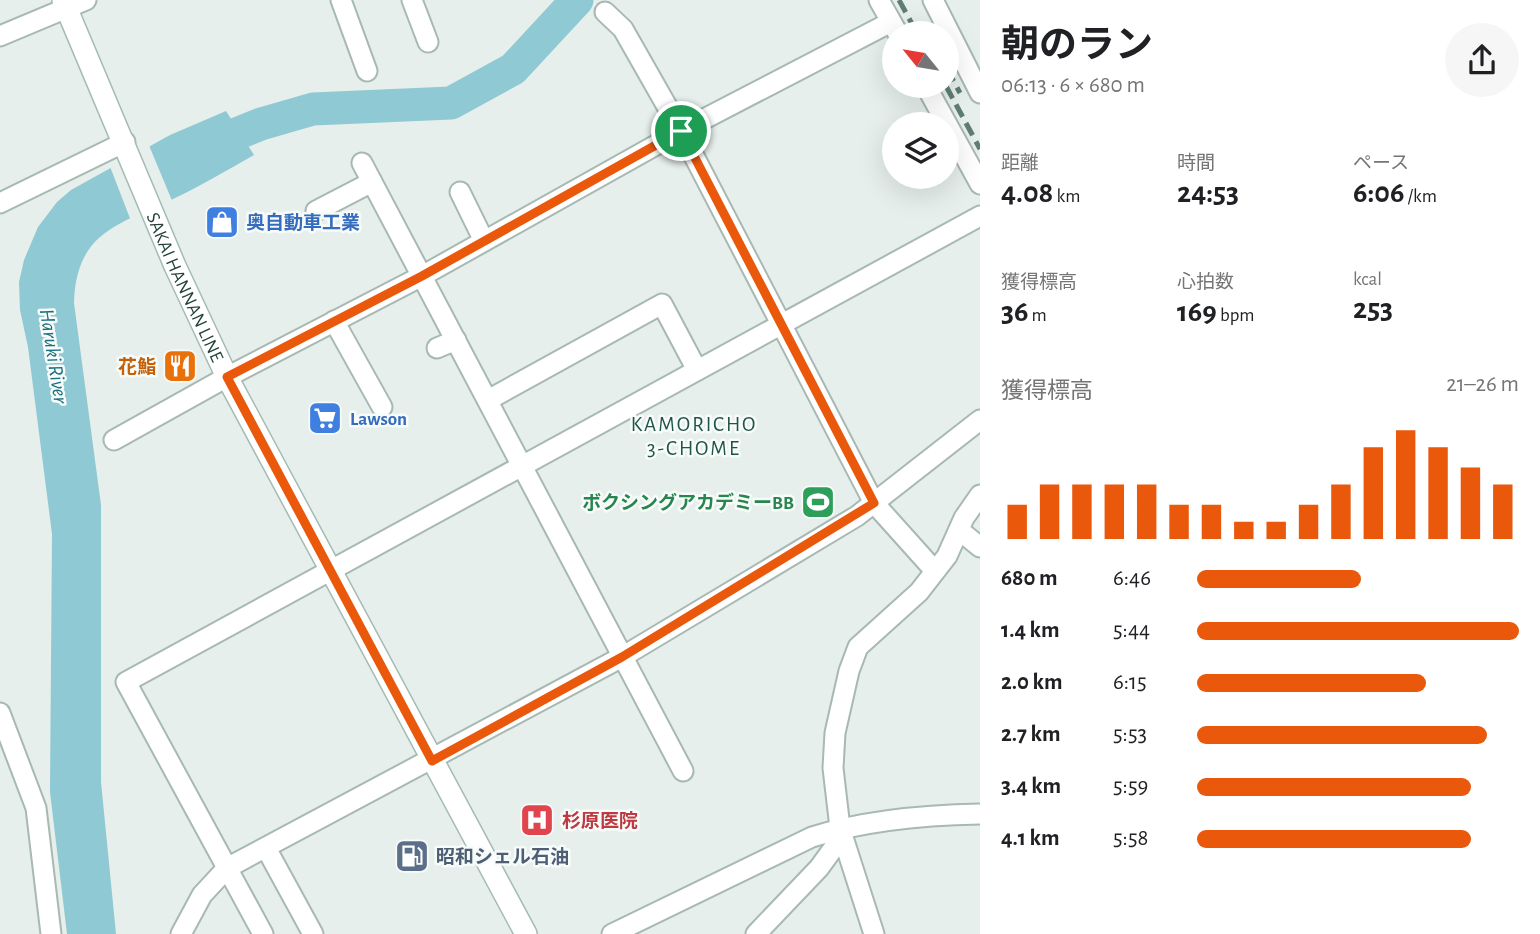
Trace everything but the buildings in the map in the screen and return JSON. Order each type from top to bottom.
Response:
[{"type":"main road","name":"SAKAI HANNAN LINE","points":[[64,4],[152,212],[227,377],[526,934]]},
{"type":"street","points":[[0,36],[64,4],[86,0]]},
{"type":"street","points":[[341,0],[368,71]]},
{"type":"street","points":[[412,0],[428,42]]},
{"type":"street","points":[[879,0],[890,21]]},
{"type":"street","points":[[933,0],[980,93]]},
{"type":"street","points":[[605,12],[623,29],[681,131],[874,503],[935,571]]},
{"type":"street","points":[[114,440],[227,377],[422,276],[681,131],[882,34]]},
{"type":"street","points":[[933,98],[980,184]]},
{"type":"street","points":[[0,202],[126,146]]},
{"type":"street","points":[[362,163],[683,771]]},
{"type":"street","points":[[316,211],[372,182]]},
{"type":"street","points":[[460,192],[484,241]]},
{"type":"street","points":[[263,934],[126,682],[980,216]]},
{"type":"street","points":[[488,400],[662,304],[697,370]]},
{"type":"street","points":[[334,321],[382,407]]},
{"type":"street","points":[[438,348],[456,340]]},
{"type":"street","points":[[181,934],[202,895],[227,868],[432,761],[622,657],[874,503],[980,420]]},
{"type":"street","points":[[874,934],[842,832],[833,768],[835,733],[858,647],[919,592],[947,556],[980,495]]},
{"type":"street","points":[[959,530],[980,547]]},
{"type":"street","points":[[2,725],[36,808],[51,934]]},
{"type":"street","points":[[612,934],[812,837],[917,816],[980,814]]},
{"type":"street","points":[[756,934],[819,868],[842,832]]},
{"type":"street","points":[[266,848],[313,934]]},
{"type":"water","points":[[226,111],[254,155],[194,189],[135,216],[104,234],[83,260],[77,279],[74,303],[101,505],[101,782],[116,934],[67,934],[50,792],[52,534],[28,347],[20,310],[19,282],[24,260],[38,227],[57,202],[71,190],[170,135]]},
{"type":"pier","points":[[148,143],[173,203],[131,221],[109,164]]},
{"type":"waterway","name":"Haruki River","points":[[199,149],[261,124],[313,109],[451,103],[513,69],[577,0]]},
{"type":"railway","points":[[899,0],[910,21]]},
{"type":"railway","points":[[952,98],[980,149]]},
{"type":"place","name":"奥自動車工業","points":[[222,222]]},
{"type":"place","name":"花鮨","points":[[180,366]]},
{"type":"place","name":"Lawson","points":[[325,418]]},
{"type":"place","name":"ボクシングアカデミーBB","points":[[818,502]]},
{"type":"place","name":"杉原医院","points":[[537,820]]},
{"type":"place","name":"昭和シェル石油","points":[[412,856]]},
{"type":"district","name":"KAMORICHO 3-CHOME","points":[[694,436]]},
{"type":"route","points":[[681,131],[874,503],[858,516],[622,657],[432,761],[227,377],[422,276],[681,131]]}]
